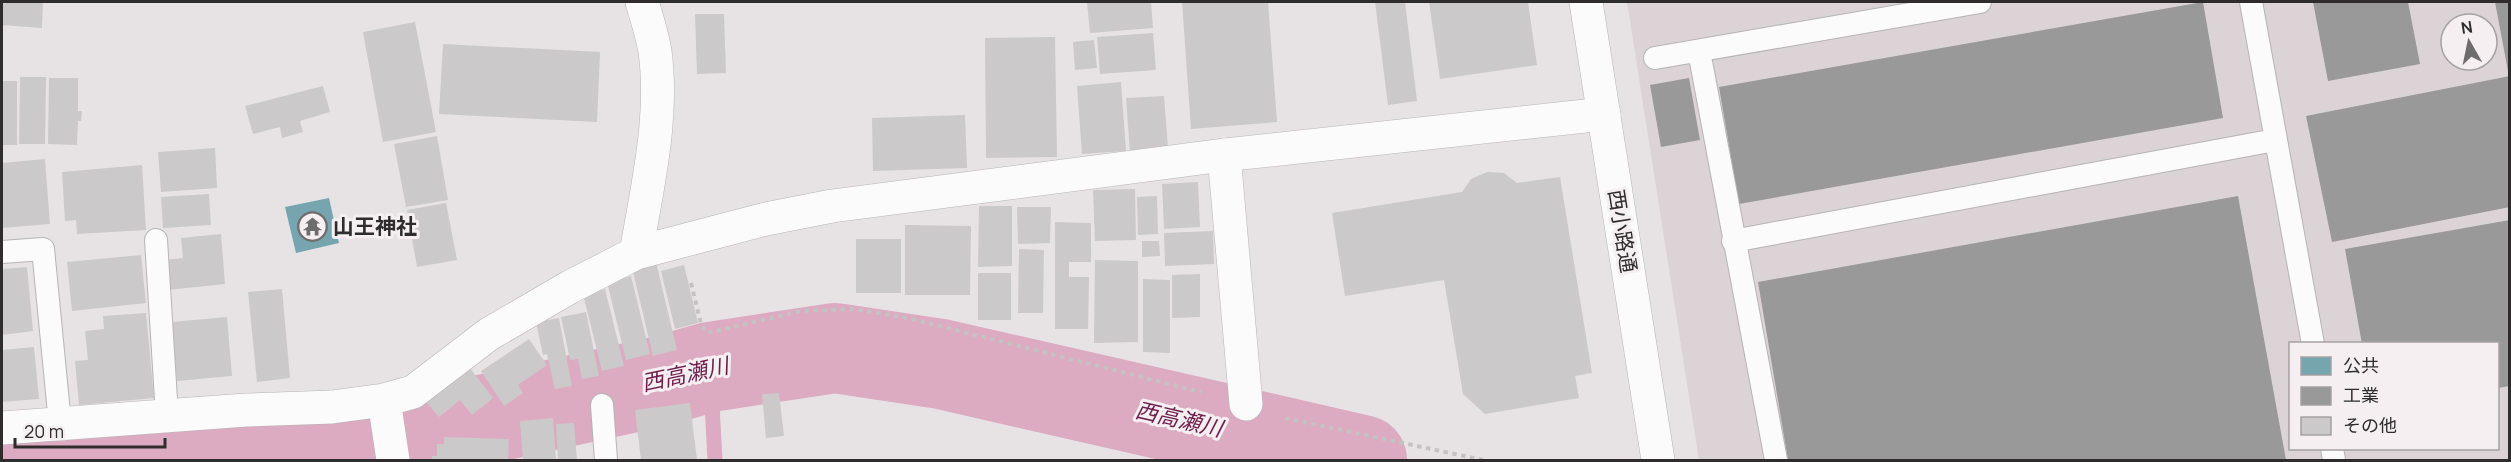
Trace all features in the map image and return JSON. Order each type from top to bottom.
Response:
[{"type":"street","points":[[636,254],[656,123],[657,90],[655,51],[642,2]]},
{"type":"street","name":"西小路通","points":[[1586,2],[1658,460]]},
{"type":"street","points":[[2,428],[167,415],[332,407],[385,407],[413,392],[489,334],[570,287],[636,254],[766,219],[832,207],[1224,155],[1604,114]]},
{"type":"street","points":[[1224,155],[1245,404]]},
{"type":"street","points":[[385,407],[393,456]]},
{"type":"lane","points":[[1654,58],[1971,2]]},
{"type":"lane","points":[[2251,2],[2313,342]]},
{"type":"lane","points":[[1699,51],[1776,460]]},
{"type":"lane","points":[[1733,241],[2275,140]]},
{"type":"lane","points":[[156,240],[167,415]]},
{"type":"lane","points":[[2,252],[43,249],[60,423]]},
{"type":"lane","points":[[602,405],[606,460]]},
{"type":"path","points":[[681,242],[701,324],[707,333],[801,311],[852,309],[908,318],[1245,404]]},
{"type":"path","points":[[1281,417],[1483,460]]},
{"type":"shaded area","points":[[1627,2],[2509,2],[2509,460],[1699,460]]},
{"type":"building: 公共","points":[[329,198],[339,243],[296,253],[285,207]]},
{"type":"building: 工業","points":[[2203,2],[2223,118],[1739,204],[1719,87]]},
{"type":"building: 工業","points":[[2313,2],[2408,2],[2420,64],[2328,81]]},
{"type":"building: 工業","points":[[2495,2],[2510,2],[2510,71],[2508,71],[2499,23],[2499,12],[2497,12]]},
{"type":"building: 工業","points":[[2510,76],[2510,207],[2332,242],[2306,116]]},
{"type":"building: 工業","points":[[1689,78],[1700,140],[1661,147],[1650,85]]},
{"type":"building: 工業","points":[[2238,196],[2286,460],[1788,460],[1758,282]]},
{"type":"building: 工業","points":[[2510,220],[2510,386],[2499,388],[2499,342],[2362,342],[2345,249]]},
{"type":"building: その他","points":[[2,2],[43,2],[42,28],[2,25]]},
{"type":"building: その他","points":[[1087,2],[1151,2],[1153,28],[1090,33]]},
{"type":"building: その他","points":[[1182,2],[1268,2],[1277,122],[1191,129]]},
{"type":"building: その他","points":[[1375,2],[1405,2],[1417,101],[1388,105]]},
{"type":"building: その他","points":[[1429,2],[1528,2],[1537,65],[1440,79]]},
{"type":"building: その他","points":[[695,14],[724,14],[726,73],[697,74]]},
{"type":"building: その他","points":[[415,22],[436,132],[383,142],[363,32]]},
{"type":"building: その他","points":[[1153,33],[1156,70],[1100,74],[1097,37]]},
{"type":"building: その他","points":[[1055,37],[1057,157],[986,158],[985,38]]},
{"type":"building: その他","points":[[1094,40],[1097,68],[1075,70],[1073,42]]},
{"type":"building: その他","points":[[443,44],[600,52],[597,122],[439,114]]},
{"type":"building: その他","points":[[20,77],[46,77],[45,144],[19,144]]},
{"type":"building: その他","points":[[49,78],[78,78],[78,111],[82,111],[81,121],[78,121],[77,145],[48,144]]},
{"type":"building: その他","points":[[2,81],[17,81],[17,145],[2,145]]},
{"type":"building: その他","points":[[1121,82],[1126,151],[1082,154],[1077,86]]},
{"type":"building: その他","points":[[323,86],[330,112],[300,121],[303,132],[282,138],[280,127],[253,134],[245,106]]},
{"type":"building: その他","points":[[1164,96],[1168,148],[1130,152],[1126,98]]},
{"type":"building: その他","points":[[965,115],[967,168],[873,171],[872,118]]},
{"type":"building: その他","points":[[437,136],[448,200],[406,207],[394,144]]},
{"type":"building: その他","points":[[215,148],[217,188],[161,192],[158,152]]},
{"type":"building: その他","points":[[45,159],[50,224],[2,228],[2,163]]},
{"type":"building: その他","points":[[142,165],[146,230],[77,234],[76,220],[65,221],[62,172]]},
{"type":"building: その他","points":[[1487,172],[1504,173],[1517,183],[1560,177],[1592,373],[1575,376],[1579,398],[1485,414],[1463,394],[1444,280],[1345,296],[1332,213],[1462,192],[1471,179]]},
{"type":"building: その他","points":[[1198,182],[1200,227],[1164,229],[1162,184]]},
{"type":"building: その他","points":[[1135,189],[1136,240],[1095,241],[1093,190]]},
{"type":"building: その他","points":[[209,194],[211,225],[163,228],[161,197]]},
{"type":"building: その他","points":[[1157,196],[1158,234],[1138,235],[1137,197]]},
{"type":"building: その他","points":[[446,203],[457,260],[417,267],[407,210]]},
{"type":"building: その他","points":[[979,206],[1012,206],[1012,266],[978,267]]},
{"type":"building: その他","points":[[1017,207],[1051,207],[1050,243],[1018,244]]},
{"type":"building: その他","points":[[1055,222],[1091,223],[1091,262],[1069,262],[1069,277],[1089,277],[1088,329],[1055,329]]},
{"type":"building: その他","points":[[905,225],[971,226],[970,295],[905,295]]},
{"type":"building: その他","points":[[1213,231],[1214,264],[1165,266],[1164,233]]},
{"type":"building: その他","points":[[221,234],[225,284],[167,290],[164,260],[183,258],[181,238]]},
{"type":"building: その他","points":[[856,239],[901,239],[901,293],[856,293]]},
{"type":"building: その他","points":[[1142,241],[1159,241],[1160,256],[1142,257]]},
{"type":"building: その他","points":[[1019,249],[1044,250],[1043,313],[1018,313]]},
{"type":"building: その他","points":[[141,255],[146,303],[72,311],[67,262]]},
{"type":"building: その他","points":[[1095,260],[1138,261],[1138,342],[1094,343]]},
{"type":"building: その他","points":[[656,262],[677,350],[653,356],[632,268]]},
{"type":"building: その他","points":[[684,265],[698,323],[675,329],[661,271]]},
{"type":"building: その他","points":[[27,267],[33,331],[2,335],[2,269]]},
{"type":"building: その他","points":[[978,273],[1011,273],[1011,320],[978,320]]},
{"type":"building: その他","points":[[1200,274],[1200,317],[1172,318],[1172,275]]},
{"type":"building: その他","points":[[631,276],[650,354],[626,360],[607,282]]},
{"type":"building: その他","points":[[1143,279],[1170,280],[1170,353],[1143,352]]},
{"type":"building: その他","points":[[282,289],[290,378],[257,382],[248,292]]},
{"type":"building: その他","points":[[605,289],[624,366],[602,371],[583,294]]},
{"type":"building: その他","points":[[586,312],[599,376],[582,379],[578,359],[570,360],[561,317]]},
{"type":"building: その他","points":[[146,313],[154,398],[79,405],[75,361],[88,360],[85,331],[104,329],[103,316]]},
{"type":"building: その他","points":[[227,317],[232,376],[177,381],[172,322]]},
{"type":"building: その他","points":[[559,318],[572,386],[555,389],[547,354],[543,355],[536,322]]},
{"type":"building: その他","points":[[529,339],[547,365],[518,385],[523,393],[504,406],[481,371]]},
{"type":"building: その他","points":[[34,347],[39,399],[2,402],[2,350]]},
{"type":"building: その他","points":[[466,363],[493,398],[472,415],[460,400],[439,417],[422,397]]},
{"type":"building: その他","points":[[779,393],[784,436],[766,438],[762,394]]},
{"type":"building: その他","points":[[690,403],[697,460],[641,460],[635,410]]},
{"type":"building: その他","points":[[553,418],[556,460],[523,460],[520,421]]},
{"type":"building: その他","points":[[574,423],[577,460],[558,460],[556,424]]},
{"type":"building: その他","points":[[444,437],[509,439],[508,460],[432,460],[432,456],[437,456],[437,444],[444,444]]},
{"type":"waterway","name":"西高瀬川","points":[[2,458],[333,435],[425,435],[477,421],[657,382],[710,367],[835,348],[941,364],[1362,460]]},
{"type":"waterway","points":[[710,367],[715,460]]},
{"type":"place","name":"山王神社","points":[[312,226]]}]
